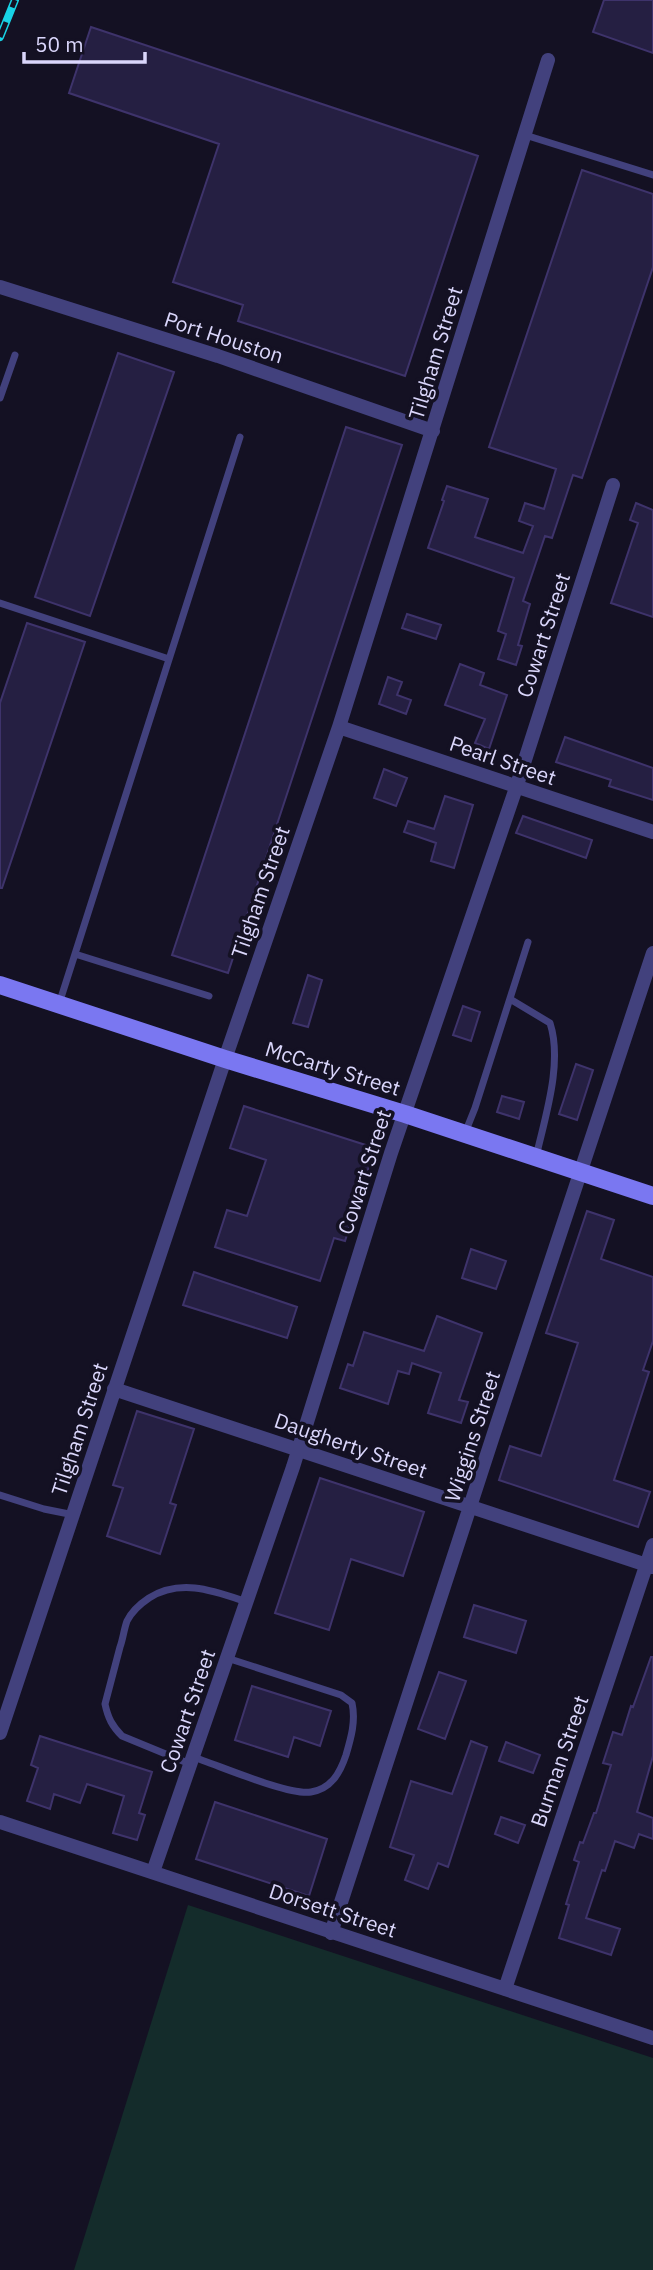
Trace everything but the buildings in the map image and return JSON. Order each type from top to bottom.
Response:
[{"type":"main road","name":"McCarty Street","points":[[0,985],[653,1196]]},
{"type":"street","name":"Tilgham Street","points":[[0,1733],[339,727],[548,60]]},
{"type":"street","name":"Port Houston","points":[[0,287],[218,356],[433,431]]},
{"type":"street","name":"Cowart Street","points":[[153,1872],[299,1450],[405,1114],[516,788],[613,485]]},
{"type":"street","name":"Pearl Street","points":[[339,727],[653,832]]},
{"type":"street","name":"Wiggins Street","points":[[331,1933],[653,953]]},
{"type":"street","name":"Daugherty Street","points":[[114,1389],[650,1567]]},
{"type":"street","name":"Burman Street","points":[[505,1989],[650,1567],[653,1545]]},
{"type":"street","name":"Dorsett Street","points":[[0,1822],[653,2038]]},
{"type":"lane","points":[[525,135],[653,175]]},
{"type":"lane","points":[[0,398],[15,355]]},
{"type":"lane","points":[[59,1004],[240,437]]},
{"type":"lane","points":[[0,603],[169,659]]},
{"type":"lane","points":[[465,1134],[528,942]]},
{"type":"lane","points":[[75,954],[209,996]]},
{"type":"lane","points":[[510,999],[550,1023],[555,1038],[550,1095],[536,1158]]},
{"type":"lane","points":[[0,1495],[74,1515]]},
{"type":"lane","points":[[227,1658],[341,1695],[352,1703],[355,1716],[343,1766],[335,1780],[310,1793],[267,1783],[122,1736],[108,1717],[105,1704],[127,1621],[138,1606],[166,1589],[180,1587],[197,1587],[247,1602]]},
{"type":"green space","points":[[188,1905],[653,2058],[653,2270],[74,2270]]},
{"type":"railway","points":[[0,37],[15,0]]}]
